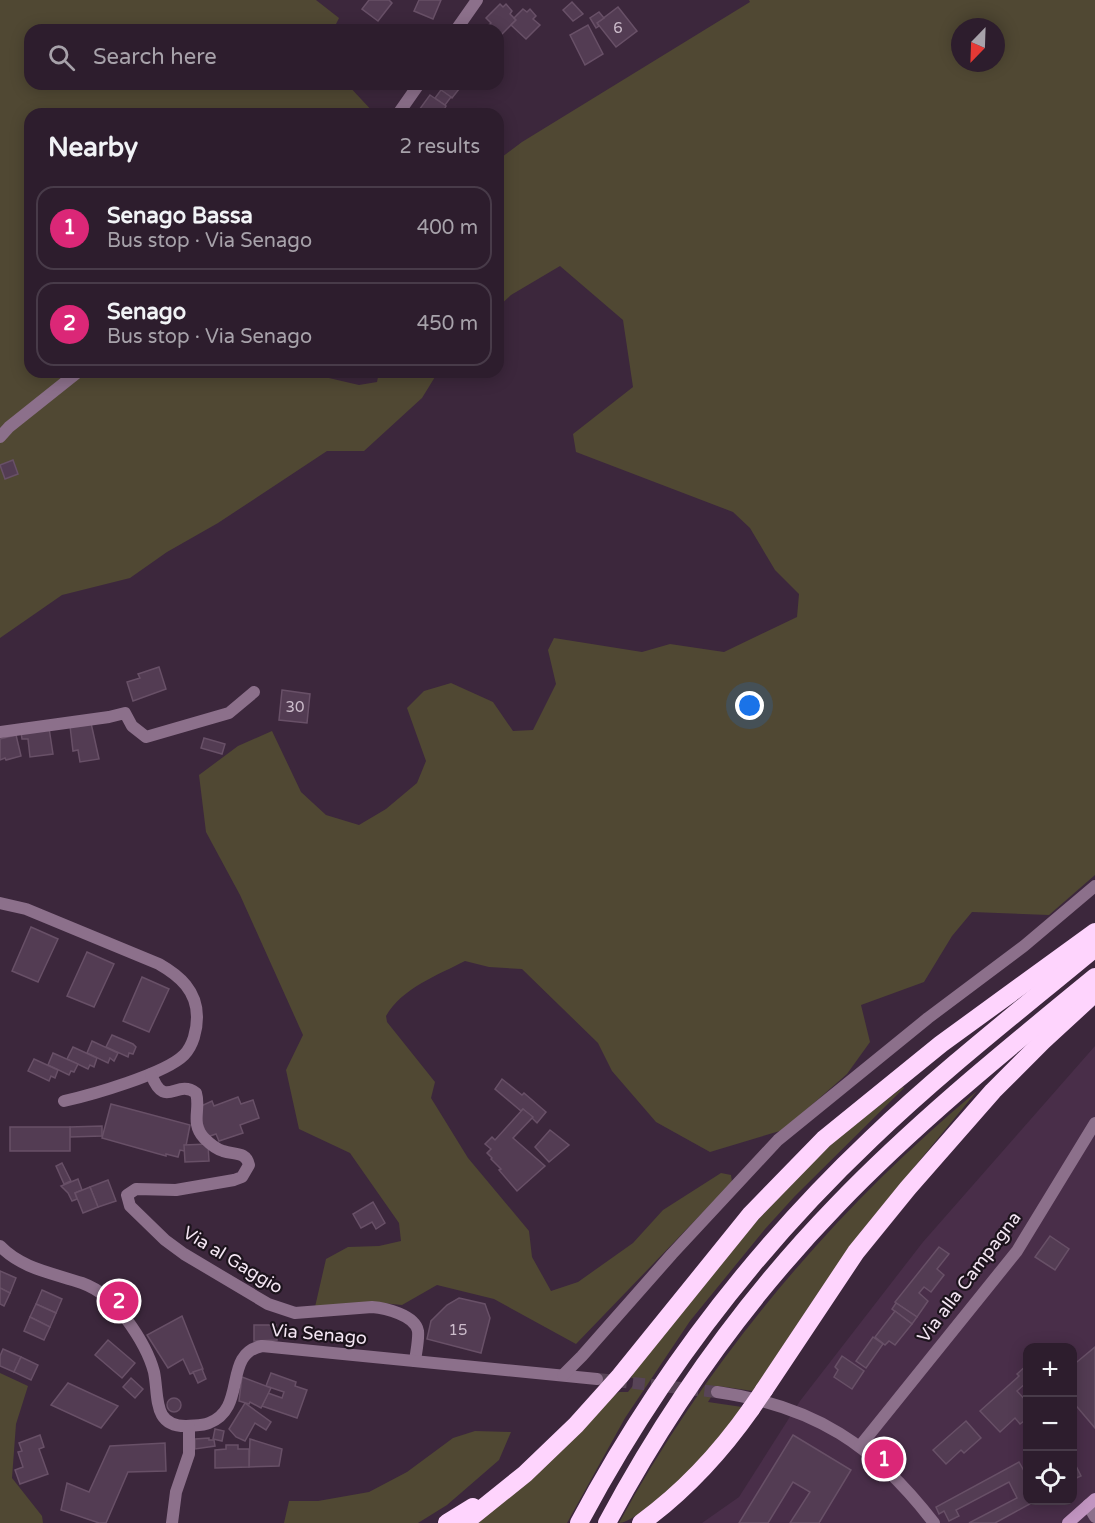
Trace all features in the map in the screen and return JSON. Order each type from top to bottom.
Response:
[{"type":"highway","points":[[464,1523],[551,1450],[604,1393],[728,1240],[799,1164],[850,1117],[941,1044],[1095,932]]},
{"type":"highway","points":[[579,1523],[649,1404],[689,1346],[753,1264],[801,1210],[846,1162],[904,1108],[1095,948]]},
{"type":"highway","points":[[607,1523],[656,1438],[707,1361],[769,1281],[813,1231],[912,1132],[1095,977]]},
{"type":"highway","points":[[641,1523],[695,1478],[719,1452],[751,1409],[856,1252],[908,1188],[993,1091],[1095,993]]},
{"type":"highway","points":[[447,1523],[525,1474]]},
{"type":"main road","points":[[1068,1523],[1091,1502]]},
{"type":"street","points":[[460,24],[477,0]]},
{"type":"street","points":[[402,108],[416,90]]},
{"type":"street","points":[[0,437],[9,427],[70,378]]},
{"type":"street","points":[[0,732],[125,713],[132,726],[146,737],[229,713],[254,692]]},
{"type":"street","points":[[563,1376],[778,1140],[928,1018],[1024,946],[1095,886]]},
{"type":"street","points":[[0,903],[26,909],[159,964],[187,985],[197,1011],[194,1039],[186,1053],[175,1062],[151,1074],[64,1101]]},
{"type":"street","name":"Via al Gaggio","points":[[151,1074],[156,1087],[161,1091],[186,1089],[196,1093],[195,1119],[203,1137],[222,1151],[243,1155],[248,1159],[249,1165],[242,1177],[234,1180],[176,1190],[136,1189],[128,1195],[130,1206],[165,1240],[184,1254],[268,1304],[285,1311],[295,1313],[372,1307],[384,1308],[399,1314],[416,1326],[418,1333],[414,1361]]},
{"type":"street","name":"Via alla Campagna","points":[[860,1446],[1017,1251],[1095,1123]]},
{"type":"street","points":[[0,1246],[20,1261],[83,1284],[114,1303],[130,1324],[150,1362],[159,1410],[170,1423],[189,1426],[189,1454],[176,1492],[172,1523]]},
{"type":"street","name":"Via Senago","points":[[189,1426],[208,1424],[223,1414],[233,1398],[239,1363],[246,1353],[256,1347],[597,1379]]},
{"type":"street","points":[[717,1392],[747,1396],[773,1403],[820,1422],[860,1446],[892,1473],[934,1523]]},
{"type":"street","points":[[1091,1502],[1095,1517]]},
{"type":"shaded area","points":[[0,0],[316,0],[339,18],[336,24],[24,24],[24,90],[353,90],[369,108],[24,108],[24,378],[329,378],[359,385],[377,382],[378,378],[434,378],[422,398],[364,451],[327,451],[218,523],[167,552],[130,578],[62,595],[0,638]]},
{"type":"shaded area","points":[[749,0],[1095,0],[1095,875],[1049,915],[972,912],[952,936],[924,982],[861,1005],[870,1042],[847,1074],[783,1130],[710,1152],[656,1122],[612,1071],[598,1043],[522,969],[489,967],[465,961],[421,983],[401,998],[386,1016],[387,1022],[435,1082],[431,1098],[468,1158],[529,1231],[532,1257],[551,1291],[578,1282],[633,1243],[663,1210],[721,1173],[731,1175],[732,1182],[576,1344],[494,1299],[437,1285],[402,1305],[382,1303],[315,1307],[326,1259],[348,1247],[379,1246],[401,1241],[399,1223],[350,1153],[299,1129],[286,1070],[303,1035],[240,895],[206,832],[199,775],[238,746],[272,731],[301,792],[326,815],[359,825],[386,809],[417,783],[426,761],[407,708],[424,691],[451,683],[493,702],[513,731],[533,730],[556,684],[548,650],[554,638],[642,652],[670,644],[724,652],[797,617],[799,594],[775,570],[750,528],[733,512],[576,452],[573,434],[633,387],[623,320],[560,266],[504,301],[504,156],[522,142],[750,2]]},
{"type":"shaded area","points":[[1095,1046],[1095,1523],[702,1523],[739,1497],[800,1401],[923,1242]]},
{"type":"shaded area","points":[[903,1087],[795,1196],[690,1321],[625,1418],[567,1523],[478,1523],[612,1397],[619,1392],[628,1392],[638,1379],[631,1378],[634,1371],[733,1246],[836,1140]]},
{"type":"shaded area","points":[[977,1091],[864,1228],[753,1391],[718,1386],[708,1402],[742,1407],[710,1449],[664,1495],[627,1521],[619,1523],[654,1462],[692,1403],[778,1290],[874,1185],[925,1136]]},
{"type":"shaded area","points":[[0,1373],[28,1386],[16,1424],[12,1478],[42,1516],[43,1523],[0,1523]]},
{"type":"shaded area","points":[[475,1431],[511,1432],[499,1460],[447,1505],[418,1523],[284,1523],[289,1501],[318,1501],[369,1492],[407,1472],[453,1438]]},
{"type":"building","points":[[369,0],[389,0],[392,3],[378,21],[362,9]]},
{"type":"building","points":[[419,0],[441,0],[433,19],[414,11]]},
{"type":"building","points":[[572,2],[583,14],[573,21],[563,10]]},
{"type":"building","points":[[500,4],[503,7],[506,4],[512,11],[510,14],[516,20],[504,32],[504,24],[490,24],[486,18]]},
{"type":"building","points":[[618,7],[637,31],[616,47],[597,23]]},
{"type":"building","points":[[523,9],[527,12],[530,9],[536,16],[533,19],[540,25],[526,39],[511,25]]},
{"type":"building","points":[[599,12],[604,18],[597,23],[599,26],[596,28],[590,18]]},
{"type":"building","points":[[588,25],[603,54],[585,65],[570,35]]},
{"type":"building","points":[[441,90],[458,90],[452,98]]},
{"type":"building","points":[[441,90],[451,97],[445,105],[435,98]]},
{"type":"building","points":[[430,95],[446,106],[445,108],[420,108]]},
{"type":"building","points":[[13,460],[18,474],[5,479],[0,465]]},
{"type":"building","points":[[159,667],[166,689],[133,701],[127,682],[140,678],[138,674]]},
{"type":"building","points":[[282,690],[310,694],[307,723],[279,720]]},
{"type":"building","points":[[91,723],[99,759],[80,762],[78,750],[73,751],[70,726]]},
{"type":"building","points":[[49,728],[53,754],[30,757],[28,739],[22,739],[21,732]]},
{"type":"building","points":[[16,735],[21,756],[0,760],[0,739]]},
{"type":"building","points":[[204,738],[225,744],[222,754],[201,748]]},
{"type":"building","points":[[31,927],[58,939],[38,982],[12,971]]},
{"type":"building","points":[[87,952],[114,964],[94,1007],[67,996]]},
{"type":"building","points":[[142,977],[169,989],[149,1032],[123,1021]]},
{"type":"building","points":[[112,1035],[133,1044],[136,1047],[133,1054],[129,1053],[128,1057],[106,1047]]},
{"type":"building","points":[[92,1041],[118,1053],[114,1061],[110,1058],[108,1063],[87,1053]]},
{"type":"building","points":[[73,1047],[97,1058],[94,1067],[90,1065],[88,1069],[67,1059]]},
{"type":"building","points":[[53,1053],[78,1064],[74,1072],[71,1071],[69,1075],[48,1065]]},
{"type":"building","points":[[34,1059],[58,1070],[55,1078],[51,1076],[49,1081],[28,1071]]},
{"type":"building","points":[[502,1079],[522,1095],[524,1093],[546,1112],[537,1123],[523,1109],[521,1111],[495,1089]]},
{"type":"building","points":[[238,1097],[241,1104],[253,1100],[259,1118],[240,1125],[243,1133],[219,1141],[216,1134],[207,1137],[198,1112],[201,1106],[212,1101],[214,1106]]},
{"type":"building","points":[[111,1104],[190,1125],[185,1151],[180,1150],[178,1157],[166,1154],[166,1156],[102,1138]]},
{"type":"building","points":[[523,1109],[533,1117],[513,1138],[545,1166],[517,1191],[491,1159],[487,1153],[491,1149],[485,1144],[492,1137],[495,1140]]},
{"type":"building","points":[[102,1126],[102,1136],[70,1137],[70,1127]]},
{"type":"building","points":[[10,1127],[70,1127],[70,1151],[10,1151]]},
{"type":"building","points":[[550,1130],[569,1145],[549,1162],[535,1147]]},
{"type":"building","points":[[208,1144],[209,1161],[185,1162],[184,1145]]},
{"type":"building","points":[[62,1163],[71,1181],[64,1184],[56,1166]]},
{"type":"building","points":[[78,1179],[82,1190],[75,1193],[77,1199],[72,1201],[61,1186]]},
{"type":"building","points":[[108,1180],[116,1201],[98,1207],[90,1187]]},
{"type":"building","points":[[90,1187],[98,1207],[83,1213],[75,1193]]},
{"type":"building","points":[[373,1202],[385,1223],[376,1229],[372,1222],[361,1228],[353,1214]]},
{"type":"building","points":[[1050,1236],[1069,1249],[1055,1270],[1035,1257]]},
{"type":"building","points":[[939,1247],[949,1254],[937,1269],[944,1275],[931,1292],[924,1287],[919,1293],[928,1301],[917,1317],[895,1302]]},
{"type":"building","points":[[0,1271],[16,1278],[10,1293],[0,1288]]},
{"type":"building","points":[[0,1288],[10,1293],[4,1306],[0,1304]]},
{"type":"building","points":[[42,1290],[62,1299],[56,1313],[36,1304]]},
{"type":"building","points":[[459,1298],[485,1304],[490,1318],[481,1353],[427,1339],[431,1321],[447,1305]]},
{"type":"building","points":[[896,1303],[917,1317],[912,1324],[892,1309]]},
{"type":"building","points":[[36,1304],[56,1313],[50,1327],[30,1317]]},
{"type":"building","points":[[895,1311],[912,1324],[895,1345],[889,1341],[885,1345],[875,1337]]},
{"type":"building","points":[[182,1316],[203,1369],[190,1374],[183,1359],[168,1368],[147,1335]]},
{"type":"building","points":[[30,1317],[50,1327],[44,1340],[24,1331]]},
{"type":"building","points":[[254,1325],[276,1325],[277,1340],[254,1341]]},
{"type":"building","points":[[873,1337],[883,1344],[866,1368],[856,1361]]},
{"type":"building","points":[[108,1340],[135,1363],[122,1378],[95,1355]]},
{"type":"building","points":[[1095,1347],[1095,1428],[1077,1407],[1077,1362]]},
{"type":"building","points":[[3,1349],[21,1357],[14,1372],[0,1366]]},
{"type":"building","points":[[842,1356],[864,1371],[852,1389],[834,1377],[838,1370],[835,1367]]},
{"type":"building","points":[[21,1357],[38,1365],[31,1380],[14,1372]]},
{"type":"building","points":[[202,1369],[206,1379],[198,1383],[193,1372]]},
{"type":"building","points":[[1023,1369],[1023,1386],[1017,1391],[1023,1398],[1023,1422],[1020,1424],[1015,1418],[1000,1432],[980,1411],[1019,1376],[1017,1374]]},
{"type":"building","points":[[271,1373],[296,1382],[295,1386],[307,1390],[297,1418],[262,1406],[268,1393],[282,1398],[284,1392],[266,1386]]},
{"type":"building","points":[[242,1377],[271,1388],[261,1408],[250,1402],[249,1404],[239,1401]]},
{"type":"building","points":[[131,1378],[143,1389],[135,1398],[123,1387]]},
{"type":"building","points":[[68,1383],[118,1406],[101,1428],[51,1405]]},
{"type":"building","points":[[174,1398],[179,1400],[181,1405],[179,1410],[174,1412],[169,1410],[167,1405],[169,1400]]},
{"type":"building","points":[[245,1403],[271,1422],[266,1430],[255,1423],[245,1441],[236,1437],[229,1429]]},
{"type":"building","points":[[966,1421],[981,1438],[964,1453],[961,1450],[946,1464],[933,1450]]},
{"type":"building","points":[[215,1429],[224,1431],[222,1441],[213,1439]]},
{"type":"building","points":[[40,1435],[44,1447],[39,1449],[48,1474],[20,1484],[15,1470],[23,1467],[18,1452],[22,1451],[19,1443]]},
{"type":"building","points":[[793,1435],[851,1470],[819,1523],[790,1523],[810,1492],[793,1482],[768,1523],[739,1523]]},
{"type":"building","points":[[209,1438],[209,1440],[214,1440],[215,1446],[195,1449],[195,1439]]},
{"type":"building","points":[[250,1439],[282,1449],[279,1466],[249,1467]]},
{"type":"building","points":[[165,1443],[166,1471],[128,1472],[106,1523],[99,1523],[61,1510],[67,1483],[89,1492],[110,1446]]},
{"type":"building","points":[[226,1445],[238,1445],[238,1449],[249,1449],[249,1467],[215,1468],[215,1450],[226,1449]]},
{"type":"building","points":[[1019,1462],[1023,1469],[1023,1505],[1028,1505],[995,1523],[969,1523],[1017,1498],[1009,1482],[956,1510],[959,1516],[949,1521],[944,1511],[939,1514],[936,1507]]},
{"type":"tunnel","points":[[597,1379],[717,1392]]},
{"type":"place","name":"Senago","points":[[119,1301]]},
{"type":"place","name":"Senago Bassa","points":[[884,1459]]}]
